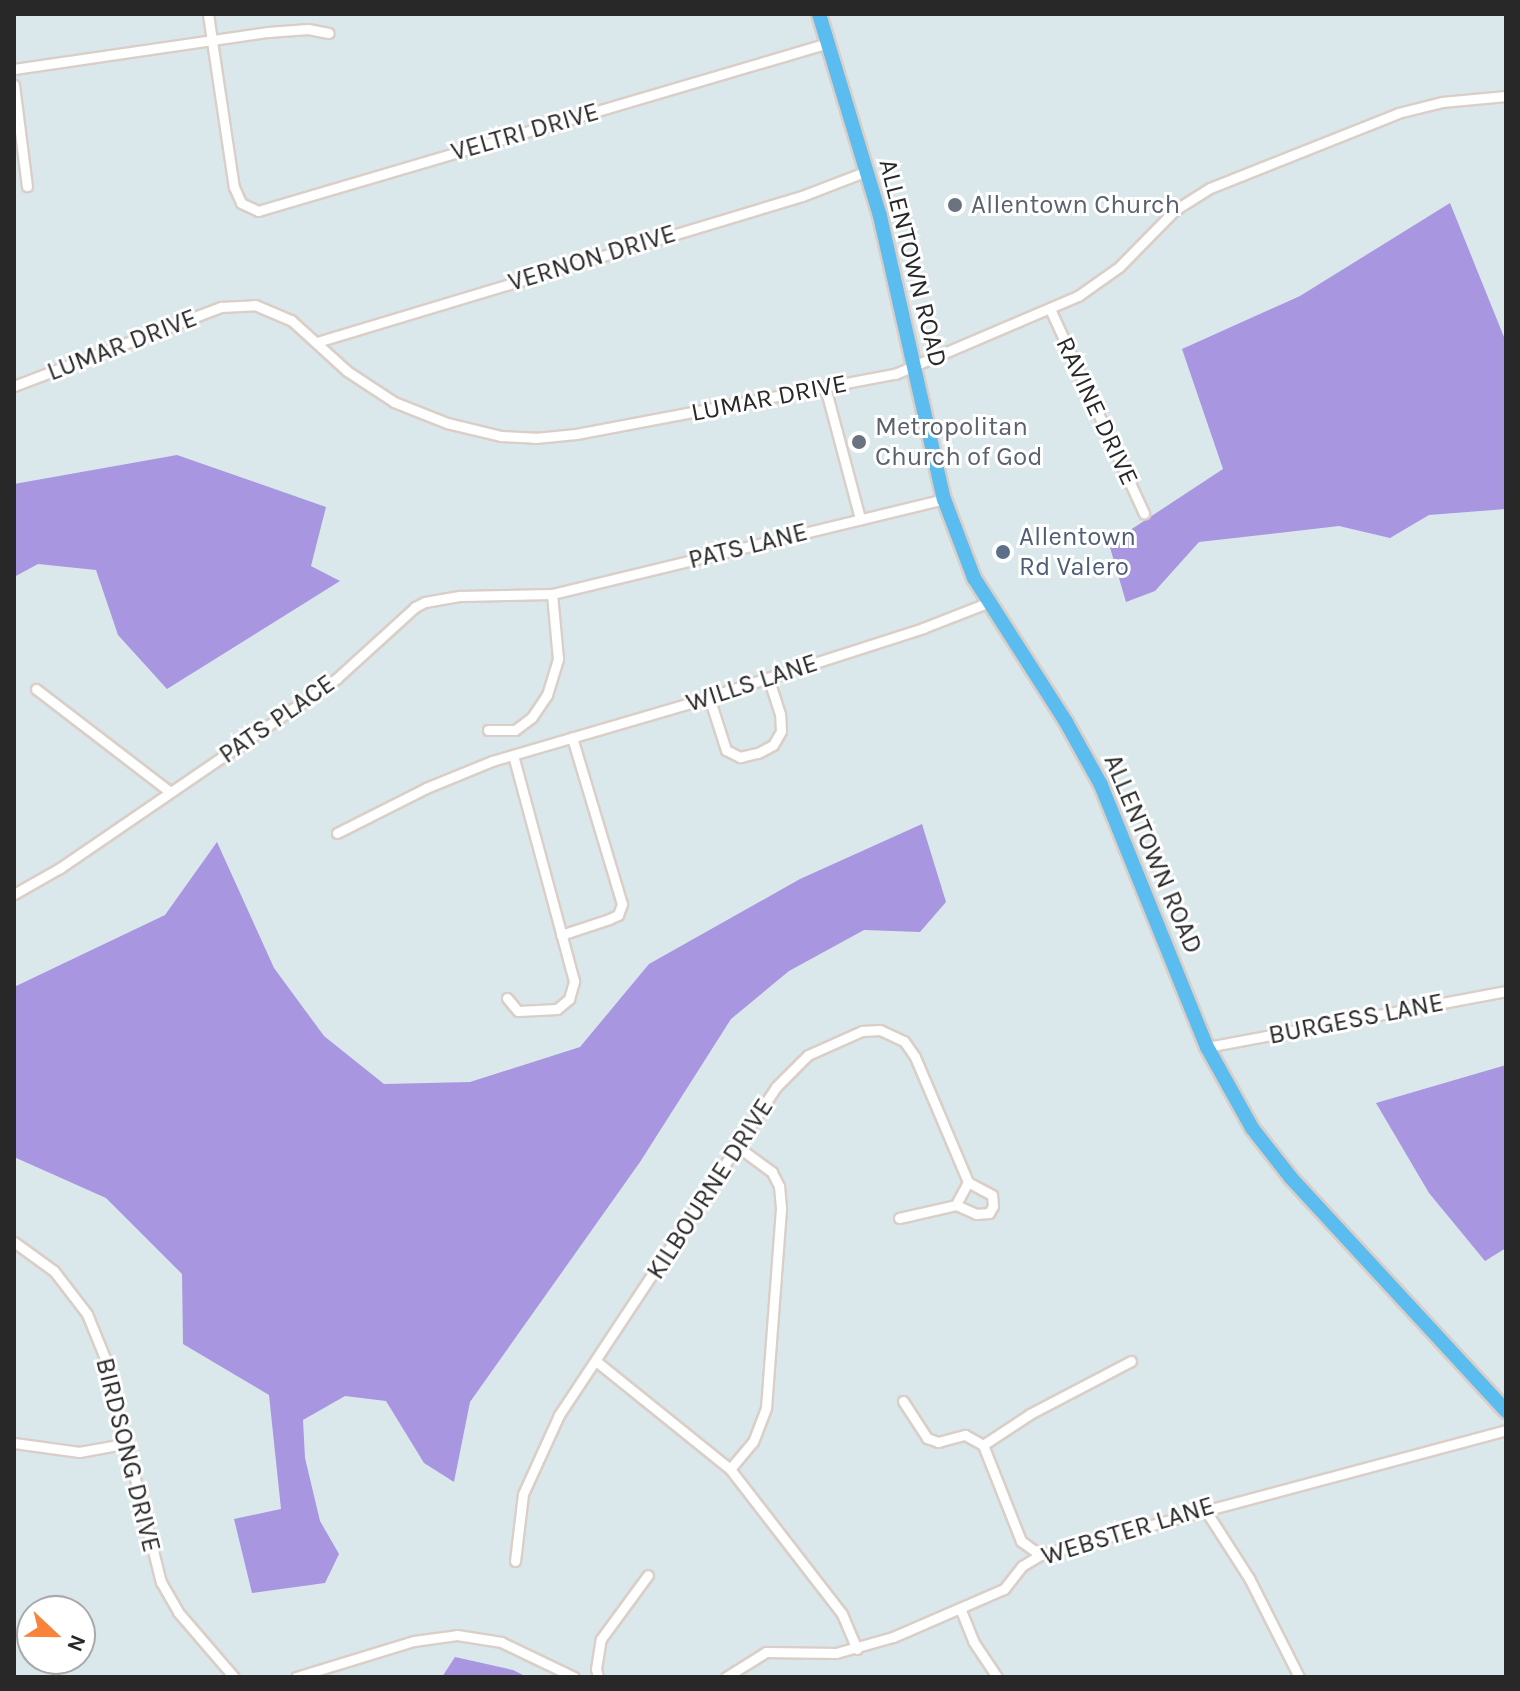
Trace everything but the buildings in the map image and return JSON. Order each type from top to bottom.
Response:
[{"type":"main road","name":"ALLENTOWN ROAD","points":[[819,14],[867,171],[944,499],[963,553],[987,603],[1066,722],[1101,785],[1207,1047],[1252,1128],[1291,1178],[1506,1411]]},
{"type":"street","points":[[208,14],[212,40]]},
{"type":"street","points":[[14,69],[308,29],[329,33]]},
{"type":"street","name":"VELTRI DRIVE","points":[[212,40],[234,187],[243,206],[261,210],[828,43]]},
{"type":"street","points":[[14,85],[27,186]]},
{"type":"street","name":"LUMAR DRIVE","points":[[14,386],[221,307],[264,307],[291,320],[347,371],[410,410],[479,432],[519,438],[588,432],[825,387],[915,367],[1050,309],[1109,275],[1175,210],[1210,188],[1415,108],[1456,100],[1506,96]]},
{"type":"street","name":"VERNON DRIVE","points":[[317,342],[802,196],[867,171]]},
{"type":"street","name":"RAVINE DRIVE","points":[[1050,309],[1144,513]]},
{"type":"street","points":[[825,387],[860,519]]},
{"type":"street","name":"PATS LANE","points":[[552,594],[944,499]]},
{"type":"street","points":[[488,730],[508,733],[524,724],[539,709],[553,682],[558,659],[552,594]]},
{"type":"street","name":"PATS PLACE","points":[[14,894],[60,868],[336,679],[415,607],[460,596],[552,594]]},
{"type":"street","name":"WILLS LANE","points":[[337,833],[426,788],[513,755],[709,697],[923,628],[987,603]]},
{"type":"street","points":[[709,697],[726,750],[740,757],[758,753],[773,745],[781,731],[780,714],[768,678]]},
{"type":"street","points":[[36,689],[170,792]]},
{"type":"street","points":[[561,935],[618,915],[622,904],[572,737]]},
{"type":"street","points":[[507,998],[513,1008],[525,1013],[557,1009],[567,1003],[574,981],[513,755]]},
{"type":"street","name":"BURGESS LANE","points":[[1207,1047],[1506,991]]},
{"type":"street","name":"KILBOURNE DRIVE","points":[[515,1561],[519,1511],[530,1473],[559,1415],[776,1087],[800,1062],[842,1038],[880,1030],[897,1036],[911,1048],[968,1182],[992,1195],[991,1211],[976,1214],[956,1205],[899,1218]]},
{"type":"street","points":[[730,1469],[753,1442],[766,1408],[781,1208],[779,1186],[772,1172],[738,1147]]},
{"type":"street","points":[[956,1205],[968,1182]]},
{"type":"street","name":"BIRDSONG DRIVE","points":[[14,1242],[45,1263],[82,1305],[102,1349],[124,1444],[165,1592],[186,1622],[234,1677]]},
{"type":"street","points":[[596,1361],[730,1469],[842,1614],[857,1649]]},
{"type":"street","points":[[983,1445],[1030,1414],[1131,1361]]},
{"type":"street","points":[[903,1401],[927,1438],[938,1442],[965,1435],[983,1445],[1021,1541],[1040,1555]]},
{"type":"street","name":"WEBSTER LANE","points":[[726,1677],[766,1652],[789,1650],[826,1654],[857,1649],[1004,1589],[1022,1566],[1040,1555],[1204,1508],[1506,1430]]},
{"type":"street","points":[[14,1443],[79,1452],[124,1444]]},
{"type":"street","points":[[1204,1508],[1249,1578],[1299,1677]]},
{"type":"street","points":[[598,1677],[596,1669],[601,1639],[648,1575]]},
{"type":"street","points":[[960,1608],[973,1641],[997,1677]]},
{"type":"street","points":[[296,1677],[430,1638],[481,1637],[521,1650],[574,1677]]},
{"type":"shaded area","points":[[1450,203],[1506,342],[1506,509],[1429,515],[1390,538],[1339,526],[1199,542],[1155,591],[1126,602],[1109,544],[1223,469],[1182,349],[1300,296]]},
{"type":"shaded area","points":[[177,455],[326,507],[311,566],[340,581],[167,689],[118,635],[96,570],[38,564],[14,577],[14,484]]},
{"type":"shaded area","points":[[922,824],[946,902],[920,932],[864,930],[789,971],[731,1019],[640,1162],[470,1402],[454,1482],[424,1463],[386,1401],[345,1396],[303,1420],[305,1458],[320,1521],[339,1554],[325,1583],[252,1593],[234,1519],[281,1509],[269,1395],[183,1344],[182,1274],[106,1198],[14,1157],[14,987],[165,915],[217,842],[274,968],[324,1036],[384,1084],[470,1082],[580,1047],[649,964],[800,879]]},
{"type":"shaded area","points":[[1506,1065],[1506,1248],[1485,1261],[1429,1193],[1376,1103]]},
{"type":"shaded area","points":[[455,1657],[513,1670],[527,1677],[442,1677]]},
{"type":"place","name":"Allentown Church","points":[[955,205]]},
{"type":"place","name":"Metropolitan Church of God","points":[[859,442]]},
{"type":"place","name":"Allentown Rd Valero","points":[[1003,552]]}]
